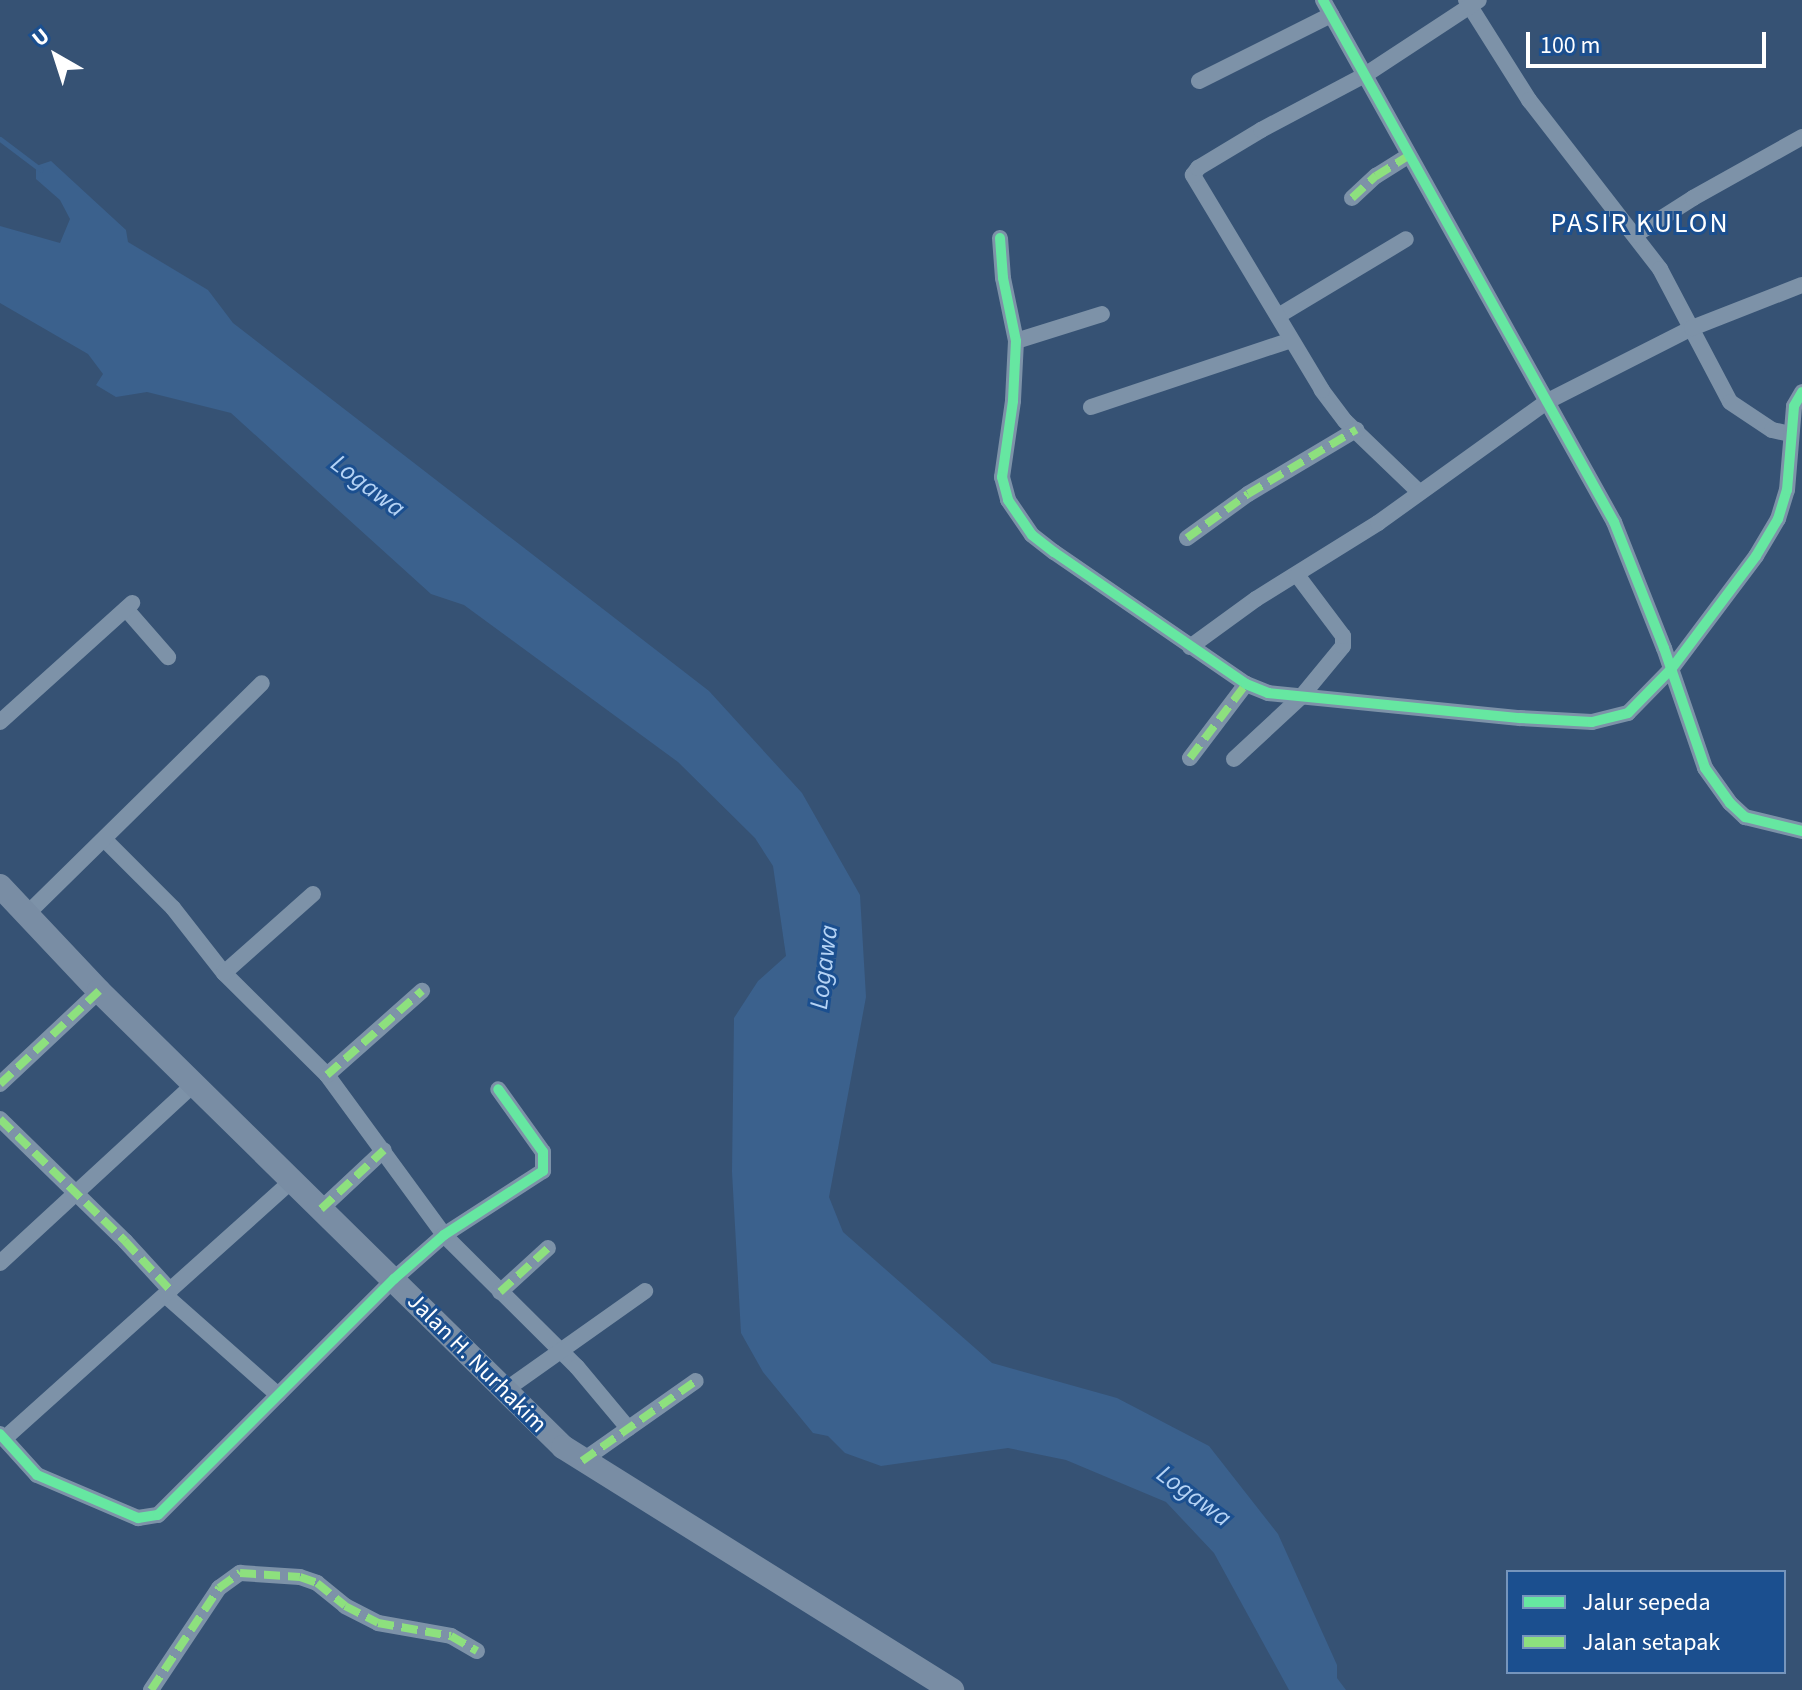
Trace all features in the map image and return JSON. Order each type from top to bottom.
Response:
[{"type":"main road","name":"Jalan H. Nurhakim","points":[[1,889],[99,991],[504,1391],[582,1461],[952,1690]]},
{"type":"street","points":[[1418,491],[1356,430],[1322,390],[1193,175],[1198,168],[1261,130],[1365,75],[1471,2],[1529,100],[1660,269],[1730,402],[1783,432]]},
{"type":"street","points":[[1199,81],[1327,7],[1621,536],[1705,768],[1730,803],[1745,817],[1802,831]]},
{"type":"street","points":[[1635,235],[1693,198],[1802,137]]},
{"type":"street","points":[[1352,198],[1376,176],[1409,155]]},
{"type":"street","points":[[1000,238],[1003,278],[1024,339],[1002,477],[1008,500],[1032,535],[1195,643],[1246,684],[1268,693],[1305,690],[1380,707],[1592,722],[1628,713],[1668,659],[1756,556],[1778,519],[1787,490],[1783,432],[1802,392]]},
{"type":"street","points":[[1278,316],[1406,239]]},
{"type":"street","points":[[1195,643],[1548,401],[1692,328],[1802,285]]},
{"type":"street","points":[[1024,339],[1102,314]]},
{"type":"street","points":[[1091,407],[1291,340]]},
{"type":"street","points":[[1187,538],[1248,494],[1356,430]]},
{"type":"street","points":[[1234,759],[1305,690],[1344,641],[1297,575]]},
{"type":"street","points":[[0,722],[129,606],[168,657]]},
{"type":"street","points":[[25,916],[262,683]]},
{"type":"street","points":[[1190,758],[1246,684]]},
{"type":"street","points":[[105,840],[180,917],[224,973],[327,1075],[444,1235],[558,1350],[628,1428]]},
{"type":"street","points":[[224,973],[313,894]]},
{"type":"street","points":[[0,1084],[99,991]]},
{"type":"street","points":[[327,1075],[422,991]]},
{"type":"street","points":[[0,1263],[195,1083]]},
{"type":"street","points":[[293,1180],[2,1437],[37,1475],[89,1500],[149,1518],[165,1508],[394,1279],[444,1235],[536,1178],[545,1165],[543,1152],[498,1089]]},
{"type":"street","points":[[0,1119],[125,1241],[167,1293],[278,1395]]},
{"type":"street","points":[[321,1209],[384,1150]]},
{"type":"street","points":[[500,1292],[548,1248]]},
{"type":"street","points":[[504,1391],[645,1291]]},
{"type":"street","points":[[582,1461],[696,1381]]},
{"type":"street","points":[[151,1690],[219,1588],[240,1573],[300,1577],[317,1583],[345,1606],[378,1623],[451,1636],[477,1651]]},
{"type":"water","name":"Logawa","points":[[51,161],[126,230],[128,242],[208,290],[233,323],[709,691],[802,793],[860,895],[866,997],[829,1197],[843,1232],[992,1363],[1117,1398],[1209,1446],[1278,1534],[1337,1665],[1337,1678],[1346,1690],[1289,1690],[1214,1553],[1166,1502],[1066,1460],[1008,1448],[881,1466],[845,1453],[828,1436],[813,1433],[763,1372],[741,1333],[732,1172],[734,1018],[758,981],[786,956],[773,866],[755,838],[678,762],[464,605],[431,594],[231,413],[147,392],[116,397],[96,385],[103,374],[88,354],[0,303],[0,226],[60,243],[70,219],[60,200],[36,179],[36,166]]},
{"type":"waterway","points":[[0,139],[41,170]]},
{"type":"marked path","points":[[1352,198],[1376,176],[1409,155]]},
{"type":"marked path","points":[[1187,538],[1248,494],[1356,430]]},
{"type":"marked path","points":[[1190,758],[1246,684]]},
{"type":"marked path","points":[[0,1084],[99,991]]},
{"type":"marked path","points":[[327,1075],[422,991]]},
{"type":"marked path","points":[[0,1119],[125,1241],[170,1290]]},
{"type":"marked path","points":[[321,1209],[384,1150]]},
{"type":"marked path","points":[[500,1292],[548,1248]]},
{"type":"marked path","points":[[582,1461],[696,1381]]},
{"type":"marked path","points":[[151,1690],[219,1588],[240,1573],[300,1577],[317,1583],[345,1606],[378,1623],[451,1636],[477,1651]]},
{"type":"cycle path","points":[[1323,0],[1614,522],[1664,648],[1705,768],[1730,803],[1745,817],[1802,831]]},
{"type":"cycle path","points":[[1000,238],[1003,278],[1016,341],[1013,401],[1002,477],[1008,500],[1032,535],[1054,552],[1246,684],[1268,693],[1520,718],[1592,722],[1628,713],[1672,668],[1756,556],[1778,519],[1787,490],[1794,406],[1802,392]]},
{"type":"cycle path","points":[[0,1434],[37,1475],[138,1518],[158,1515],[394,1279],[444,1235],[543,1171],[543,1152],[498,1089]]},
{"type":"district","name":"PASIR KULON","points":[[1640,223]]}]
